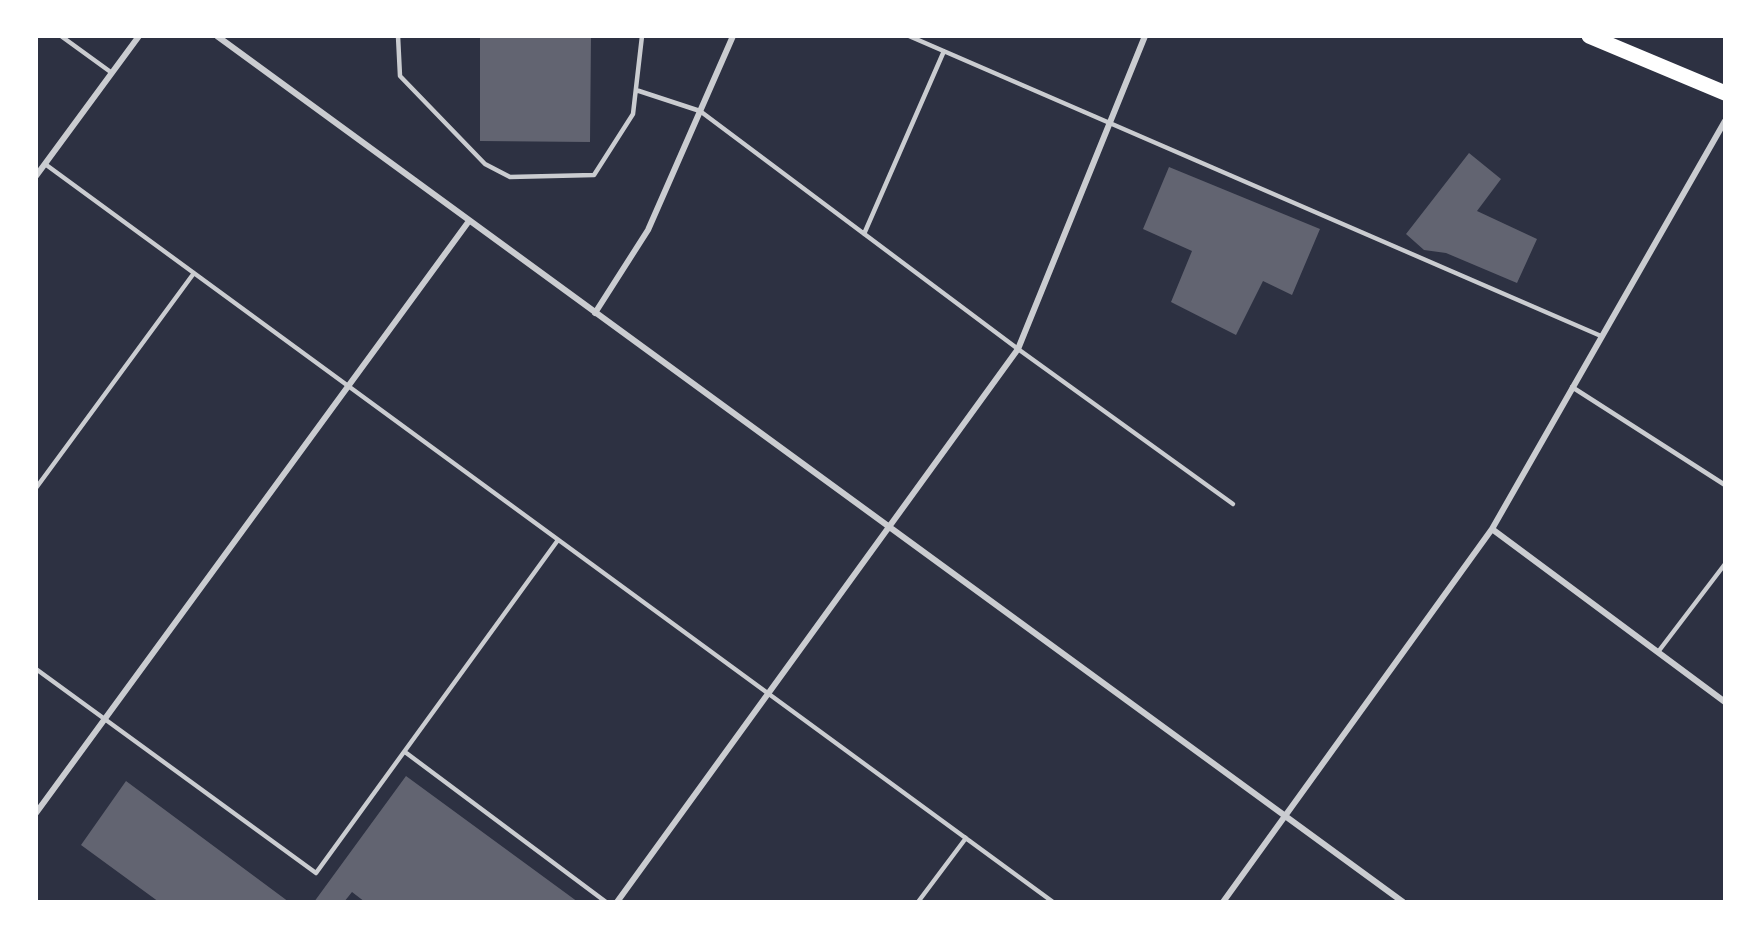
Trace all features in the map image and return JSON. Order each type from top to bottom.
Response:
[{"type":"main road","points":[[1589,36],[1725,93]]},
{"type":"street","points":[[36,176],[139,36]]},
{"type":"street","points":[[218,36],[889,529],[1403,902]]},
{"type":"street","points":[[595,313],[648,230],[733,36]]},
{"type":"street","points":[[617,902],[1018,349],[1145,36]]},
{"type":"street","points":[[1222,902],[1492,529],[1725,121]]},
{"type":"street","points":[[36,813],[469,221]]},
{"type":"street","points":[[1492,529],[1725,702]]},
{"type":"lane","points":[[61,36],[112,73]]},
{"type":"lane","points":[[398,36],[400,76],[485,164],[510,177],[594,175],[633,114],[642,36]]},
{"type":"lane","points":[[909,36],[1601,336]]},
{"type":"lane","points":[[864,234],[944,51]]},
{"type":"lane","points":[[636,90],[700,111],[1018,349],[1233,504]]},
{"type":"lane","points":[[45,164],[1053,902]]},
{"type":"lane","points":[[36,488],[194,273]]},
{"type":"lane","points":[[1572,387],[1725,485]]},
{"type":"lane","points":[[36,669],[316,873],[558,540]]},
{"type":"lane","points":[[1658,652],[1725,564]]},
{"type":"lane","points":[[405,752],[606,902]]},
{"type":"lane","points":[[918,902],[966,838]]},
{"type":"building","points":[[480,36],[591,36],[590,142],[480,141]]},
{"type":"building","points":[[1469,153],[1501,179],[1477,211],[1537,239],[1517,283],[1446,253],[1424,250],[1406,234]]},
{"type":"building","points":[[1169,167],[1320,229],[1292,295],[1263,281],[1236,335],[1171,302],[1192,251],[1143,229]]},
{"type":"building","points":[[406,776],[578,902],[365,902],[352,892],[344,902],[314,902]]},
{"type":"building","points":[[126,781],[289,902],[159,902],[81,845]]}]
